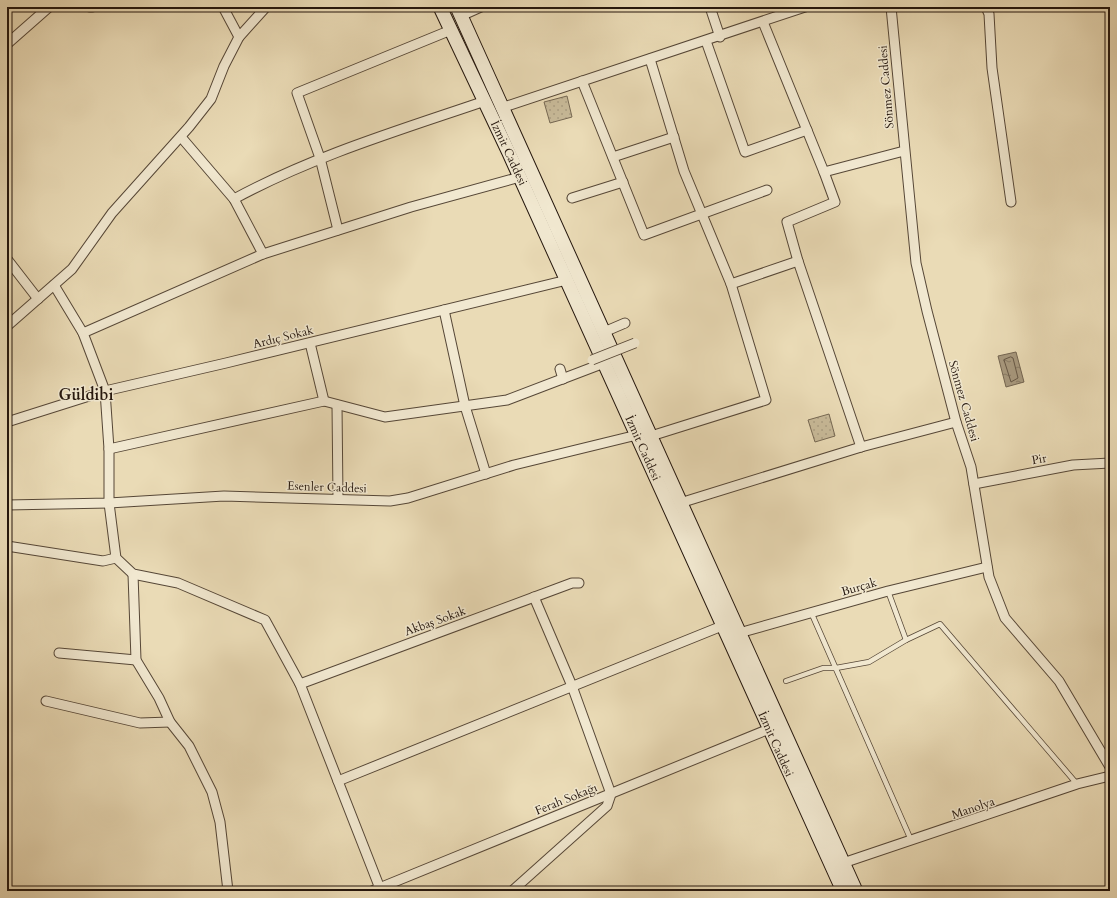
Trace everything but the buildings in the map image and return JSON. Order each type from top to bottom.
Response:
[{"type":"main road","name":"İzmit Caddesi","points":[[440,7],[567,280],[598,362],[637,435],[843,891]]},
{"type":"main road","name":"İzmit Caddesi","points":[[459,11],[501,108],[604,332],[856,891]]},
{"type":"street","points":[[7,44],[49,7]]},
{"type":"street","points":[[223,7],[239,37]]},
{"type":"street","points":[[7,326],[72,269],[112,212],[181,137],[211,99],[224,66],[239,37],[266,7]]},
{"type":"street","points":[[459,11],[481,7]]},
{"type":"street","points":[[710,7],[720,37]]},
{"type":"street","points":[[501,108],[720,37],[805,7]]},
{"type":"street","name":"Sönmez Caddesi","points":[[891,7],[916,263],[956,422],[971,467],[990,577],[1005,618],[1059,681],[1110,767]]},
{"type":"street","points":[[986,7],[989,14],[992,68],[1011,202]]},
{"type":"street","points":[[763,22],[835,202],[787,222],[798,261],[861,447]]},
{"type":"street","points":[[338,230],[320,158],[297,93],[451,30]]},
{"type":"street","points":[[706,41],[745,152],[807,130]]},
{"type":"street","points":[[650,59],[684,171],[731,284],[766,400],[651,436]]},
{"type":"street","points":[[582,81],[644,235],[767,190]]},
{"type":"street","points":[[234,199],[272,178],[320,158],[485,101]]},
{"type":"street","points":[[181,137],[234,199],[263,254]]},
{"type":"street","points":[[613,157],[674,137]]},
{"type":"street","points":[[824,172],[904,151]]},
{"type":"street","points":[[83,333],[263,254],[411,207],[520,177]]},
{"type":"street","points":[[572,198],[623,182]]},
{"type":"street","points":[[7,259],[38,299]]},
{"type":"street","points":[[731,284],[798,261]]},
{"type":"street","name":"Ardıç Sokak","points":[[7,422],[105,391],[310,343],[567,280]]},
{"type":"street","points":[[54,285],[83,333],[105,391],[109,449],[110,502],[116,558],[133,574],[178,583],[264,620],[300,684],[378,890]]},
{"type":"street","points":[[444,310],[465,406],[486,474]]},
{"type":"street","points":[[604,332],[625,323]]},
{"type":"street","points":[[310,343],[324,401]]},
{"type":"street","points":[[109,449],[324,401],[385,417],[507,400],[563,379],[635,343]]},
{"type":"street","points":[[560,369],[563,379]]},
{"type":"street","points":[[338,405],[338,499]]},
{"type":"street","points":[[680,503],[861,447],[956,422]]},
{"type":"street","name":"Esenler Caddesi","points":[[7,505],[110,502],[224,496],[390,500],[408,498],[514,465],[637,435]]},
{"type":"street","name":"Pir","points":[[974,484],[1073,465],[1110,463]]},
{"type":"street","points":[[7,546],[102,561],[116,558]]},
{"type":"street","name":"Burçak","points":[[739,633],[888,591],[988,567]]},
{"type":"street","points":[[133,574],[136,660],[159,698],[163,710],[170,722],[189,746],[212,792],[220,822],[228,891]]},
{"type":"street","name":"Akbaş Sokak","points":[[300,684],[578,582]]},
{"type":"street","points":[[512,891],[608,806],[611,794],[572,686],[534,597]]},
{"type":"street","points":[[338,781],[722,626]]},
{"type":"street","points":[[59,653],[136,660]]},
{"type":"street","points":[[46,701],[140,723],[170,722]]},
{"type":"street","name":"Ferah Sokağı","points":[[378,890],[769,729]]},
{"type":"street","name":"Manolya","points":[[843,863],[912,841],[1077,784],[1110,776]]},
{"type":"lane","points":[[888,591],[906,640]]},
{"type":"lane","points":[[811,612],[912,841]]},
{"type":"lane","points":[[786,681],[823,668],[836,668],[869,662],[906,640],[940,624],[1077,784]]},
{"type":"shaded area","points":[[567,96],[572,117],[550,123],[544,102]]},
{"type":"shaded area","points":[[829,414],[835,436],[815,442],[808,420]]},
{"type":"water","points":[[1016,352],[1024,382],[1006,387],[998,356]]},
{"type":"district","name":"Güldibi","points":[[86,395]]}]
